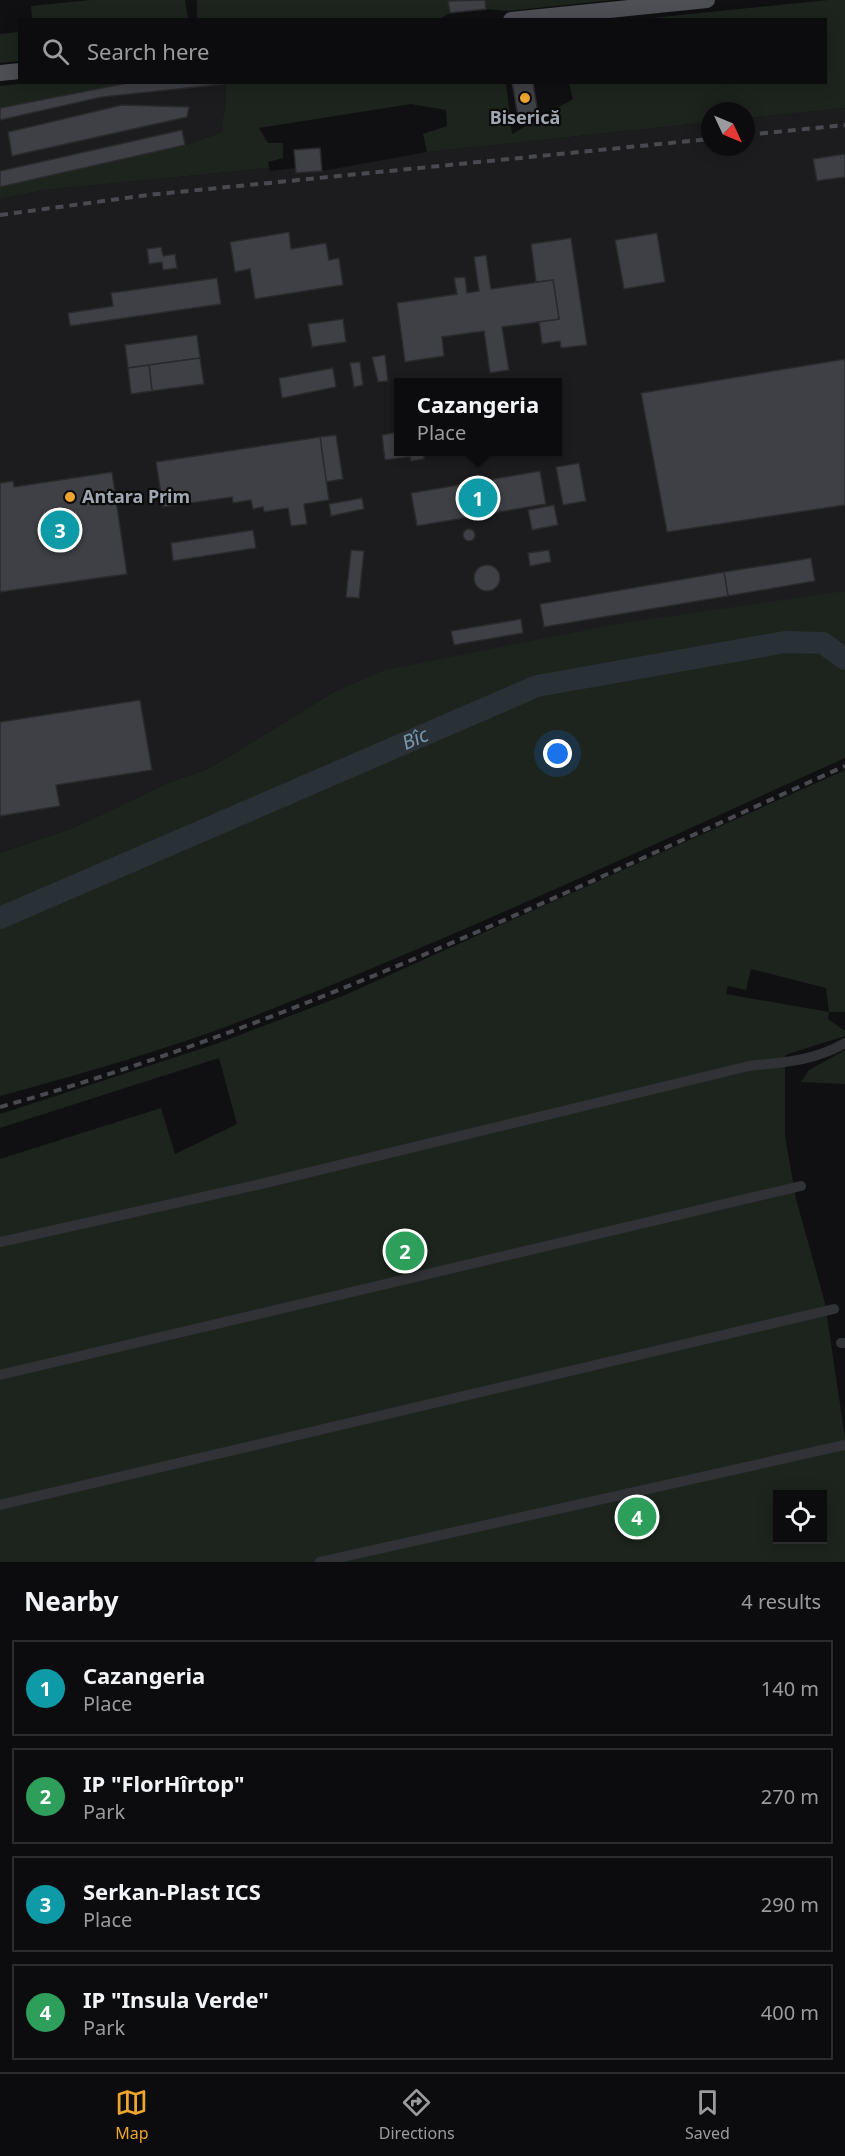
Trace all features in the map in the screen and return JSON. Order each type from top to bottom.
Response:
[{"type":"main road","points":[[530,18],[706,0]]},
{"type":"main road","points":[[0,73],[18,71]]},
{"type":"street","points":[[0,1242],[261,1184],[749,1066],[799,1062],[820,1056],[845,1043]]},
{"type":"street","points":[[0,1375],[801,1186]]},
{"type":"street","points":[[0,1505],[834,1309]]},
{"type":"street","points":[[320,1562],[845,1445]]},
{"type":"shaded area","points":[[91,0],[185,0],[188,18],[32,18],[31,6]]},
{"type":"shaded area","points":[[197,0],[455,0],[448,1],[450,13],[441,18],[197,18]]},
{"type":"shaded area","points":[[485,0],[613,0],[508,11],[486,9]]},
{"type":"shaded area","points":[[845,0],[845,108],[755,117],[755,102],[701,102],[701,123],[427,152],[423,134],[447,126],[446,110],[411,104],[259,128],[268,143],[283,143],[283,158],[268,162],[269,168],[44,190],[0,199],[0,187],[185,145],[221,133],[226,98],[225,84],[506,84],[512,134],[573,99],[569,84],[827,84],[827,18],[652,18]]},
{"type":"shaded area","points":[[18,32],[18,61],[0,63],[0,34]]},
{"type":"shaded area","points":[[18,84],[127,84],[0,108],[0,86]]},
{"type":"shaded area","points":[[122,84],[225,84],[226,98],[221,133],[185,145],[0,187],[0,108]]},
{"type":"shaded area","points":[[845,108],[845,591],[334,692],[210,768],[168,783],[73,828],[0,853],[0,199],[43,190],[269,168],[270,171],[295,168],[296,173],[322,171],[427,152],[701,123],[701,156],[755,156],[755,117]]},
{"type":"shaded area","points":[[845,591],[845,758],[545,894],[318,991],[182,1042],[91,1071],[0,1096],[0,853],[73,828],[168,783],[210,768],[334,692],[385,670],[617,624]]},
{"type":"shaded area","points":[[845,770],[845,1012],[829,1012],[828,1019],[845,1031],[845,1036],[785,1055],[785,1136],[796,1199],[825,1303],[845,1438],[845,1562],[0,1562],[0,1159],[161,1108],[175,1154],[237,1124],[219,1058],[0,1128],[0,1114],[216,1044],[345,995]],"holes":[[[751,969],[826,988],[829,1012],[726,994],[728,986],[746,990]]]},
{"type":"shaded area","points":[[845,1050],[845,1084],[801,1082],[809,1070]]},
{"type":"building","points":[[485,0],[486,9],[450,13],[448,1]]},
{"type":"building","points":[[122,84],[225,84],[102,97],[0,120],[0,108]]},
{"type":"building","name":"Biserică","points":[[512,84],[533,84],[538,114],[518,117]]},
{"type":"building","points":[[122,105],[189,107],[187,117],[12,156],[8,132]]},
{"type":"building","points":[[182,130],[185,145],[0,187],[0,171]]},
{"type":"building","points":[[320,148],[322,171],[296,173],[294,150]]},
{"type":"building","points":[[845,154],[845,177],[817,181],[813,159]]},
{"type":"building","points":[[289,232],[291,249],[326,243],[329,260],[339,258],[343,285],[255,299],[250,269],[235,272],[230,242]]},
{"type":"building","points":[[657,233],[665,282],[624,289],[615,240]]},
{"type":"building","points":[[571,238],[587,345],[561,348],[560,341],[542,344],[539,321],[559,319],[553,280],[536,282],[531,244]]},
{"type":"building","points":[[161,247],[163,256],[175,254],[177,268],[163,270],[162,262],[149,264],[147,249]]},
{"type":"building","points":[[486,255],[491,289],[553,280],[559,319],[502,327],[509,370],[490,373],[484,331],[442,337],[444,356],[405,362],[397,303],[457,294],[454,278],[465,277],[467,293],[479,291],[474,257]]},
{"type":"building","points":[[217,278],[221,304],[70,326],[68,313],[113,306],[111,293]]},
{"type":"building","points":[[343,319],[346,342],[312,347],[308,324]]},
{"type":"building","points":[[197,335],[200,358],[128,368],[125,345]]},
{"type":"building","points":[[385,355],[388,381],[378,382],[372,357]]},
{"type":"building","points":[[200,358],[204,384],[152,391],[149,365]]},
{"type":"building","points":[[845,359],[845,505],[667,532],[641,393]]},
{"type":"building","points":[[360,362],[363,385],[354,387],[350,363]]},
{"type":"building","points":[[149,365],[152,391],[131,394],[128,368]]},
{"type":"building","points":[[333,368],[336,387],[282,398],[279,378]]},
{"type":"building","points":[[394,433],[394,456],[424,456],[424,459],[411,461],[410,457],[385,460],[382,435]]},
{"type":"building","points":[[336,435],[343,479],[326,482],[320,437]]},
{"type":"building","points":[[320,437],[329,500],[304,504],[307,524],[291,526],[288,508],[264,512],[263,507],[253,509],[251,500],[233,503],[232,497],[163,507],[156,462]]},
{"type":"building","points":[[579,463],[586,501],[563,505],[556,467]]},
{"type":"building","points":[[540,471],[546,504],[417,526],[411,493]]},
{"type":"building","points":[[112,472],[127,574],[0,592],[0,483],[13,481],[14,487]]},
{"type":"building","points":[[362,498],[364,509],[331,516],[329,504]]},
{"type":"building","points":[[554,505],[558,525],[532,530],[528,510]]},
{"type":"building","points":[[471,529],[475,535],[471,541],[467,541],[463,533]]},
{"type":"building","points":[[253,530],[256,548],[173,561],[171,543]]},
{"type":"building","points":[[351,550],[364,551],[359,598],[346,597]]},
{"type":"building","points":[[549,550],[551,562],[530,566],[528,553]]},
{"type":"building","points":[[811,558],[815,581],[728,596],[724,572]]},
{"type":"building","points":[[487,565],[496,569],[500,578],[496,587],[487,591],[478,587],[474,578],[478,569]]},
{"type":"building","points":[[724,572],[728,596],[544,627],[540,604]]},
{"type":"building","points":[[521,619],[523,633],[454,645],[451,631]]},
{"type":"building","points":[[140,700],[152,770],[56,785],[60,806],[0,816],[0,722]]},
{"type":"waterway","name":"Bîc","points":[[0,918],[537,686],[785,642],[823,643],[845,659]]},
{"type":"railway","points":[[755,134],[845,125]]},
{"type":"railway","points":[[0,215],[148,195],[701,140]]},
{"type":"railway","points":[[0,1107],[109,1074],[217,1037],[324,996],[429,953],[845,766]]},
{"type":"place","name":"Biserică","points":[[525,98]]},
{"type":"place","name":"Antara Prim","points":[[70,497]]},
{"type":"place","name":"Cazangeria","points":[[478,498]]},
{"type":"place","name":"Serkan-Plast ICS","points":[[60,530]]},
{"type":"place","name":"IP \"FlorHîrtop\"","points":[[405,1251]]},
{"type":"place","name":"IP \"Insula Verde\"","points":[[637,1517]]}]
